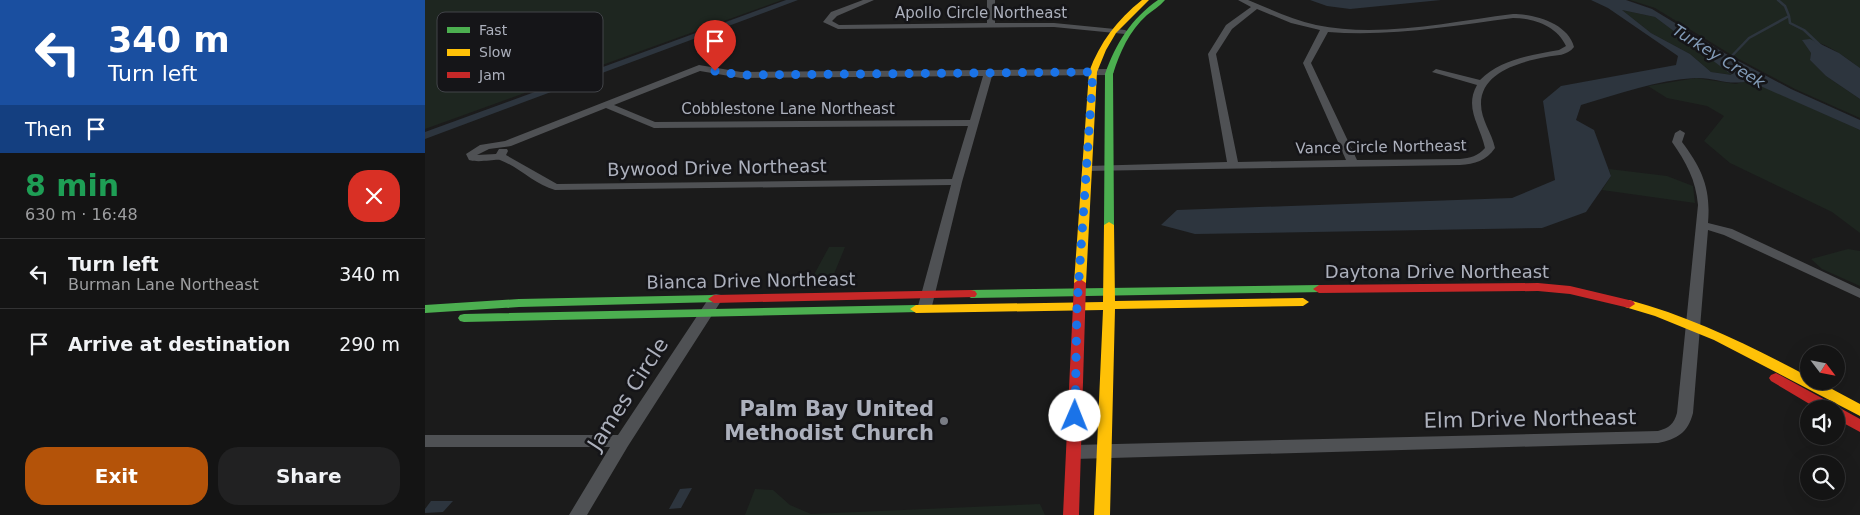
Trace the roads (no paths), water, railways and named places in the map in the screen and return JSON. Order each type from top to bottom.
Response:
[{"type":"street","name":"Apollo Circle Northeast","points":[[871,0],[834,14],[827,22],[838,27],[1054,25],[1125,32]]},
{"type":"street","points":[[991,0],[991,26]]},
{"type":"street","points":[[1071,515],[1077,307],[1093,72],[1098,52],[1112,30],[1146,0]]},
{"type":"street","points":[[1102,515],[1109,306],[1108,169],[1110,72],[1115,52],[1125,32],[1137,19],[1162,0]]},
{"type":"street","points":[[1242,0],[1298,22],[1325,28],[1385,30],[1518,16],[1548,23],[1569,43],[1569,48],[1565,52],[1531,58],[1505,66],[1482,83],[1436,72]]},
{"type":"street","points":[[1233,165],[1211,54],[1229,27],[1257,6]]},
{"type":"street","points":[[1325,28],[1307,62],[1353,163]]},
{"type":"street","points":[[507,144],[500,156],[484,159],[473,158],[471,154],[479,148],[507,144],[699,68],[741,75],[1110,72]]},
{"type":"street","points":[[924,310],[957,182],[988,74]]},
{"type":"street","name":"Vance Circle Northeast","points":[[1087,169],[1463,162],[1484,156],[1489,150],[1490,144],[1476,104],[1477,94],[1482,83]]},
{"type":"street","name":"Cobblestone Lane Northeast","points":[[606,105],[654,124],[974,123]]},
{"type":"street","name":"Elm Drive Northeast","points":[[1074,452],[1658,437],[1670,435],[1678,430],[1683,423],[1685,413],[1703,225],[1703,187],[1691,161],[1677,142],[1680,133]]},
{"type":"street","name":"Bywood Drive Northeast","points":[[500,156],[555,187],[957,182]]},
{"type":"street","points":[[1703,225],[1728,232],[1860,294]]},
{"type":"street","name":"Daytona Drive Northeast","points":[[1079,293],[1527,287],[1569,290],[1622,300],[1692,330],[1759,355],[1860,410]]},
{"type":"street","name":"Bianca Drive Northeast","points":[[425,309],[528,303],[716,298],[1079,293]]},
{"type":"street","name":"James Circle","points":[[578,515],[621,441],[716,298]]},
{"type":"street","name":"Daytona Drive Northeast","points":[[1361,300],[1543,298],[1583,304],[1692,330],[1814,400]]},
{"type":"street","name":"Daytona Drive Northeast","points":[[1077,307],[1312,302]]},
{"type":"street","points":[[516,317],[528,303]]},
{"type":"street","name":"Bianca Drive Northeast","points":[[425,321],[473,317],[1077,307]]},
{"type":"street","points":[[1845,417],[1860,426]]},
{"type":"street","points":[[425,441],[621,441]]},
{"type":"water","points":[[1310,0],[1441,0],[1350,9],[1327,6]]},
{"type":"water","name":"Turkey Creek","points":[[1591,0],[1626,0],[1652,9],[1731,57],[1791,89],[1860,120],[1860,130],[1749,81],[1728,82],[1702,78],[1681,79],[1638,88],[1581,105],[1576,120],[1594,130],[1611,176],[1586,212],[1542,228],[1195,234],[1161,225],[1177,210],[1512,198],[1555,180],[1543,101],[1561,86],[1676,65],[1678,56],[1608,8]],"holes":[[[1622,10],[1655,17],[1732,75],[1711,72],[1690,54],[1651,33]]]},
{"type":"water","points":[[1810,39],[1839,53],[1860,68],[1860,99],[1826,76],[1810,60],[1811,53],[1802,40]]},
{"type":"water","points":[[692,488],[681,508],[669,509],[680,489]]},
{"type":"water","points":[[431,501],[453,501],[443,512],[425,513],[425,509]]},
{"type":"waterway","points":[[603,70],[794,0]]},
{"type":"waterway","points":[[1778,0],[1785,6],[1789,16]]},
{"type":"waterway","name":"Turkey Creek","points":[[1727,61],[1749,38],[1789,16]]},
{"type":"waterway","points":[[1789,16],[1790,23],[1804,30],[1821,46]]},
{"type":"waterway","points":[[425,136],[544,92]]},
{"type":"place","name":"Palm Bay United Methodist Church","points":[[944,421]]}]
